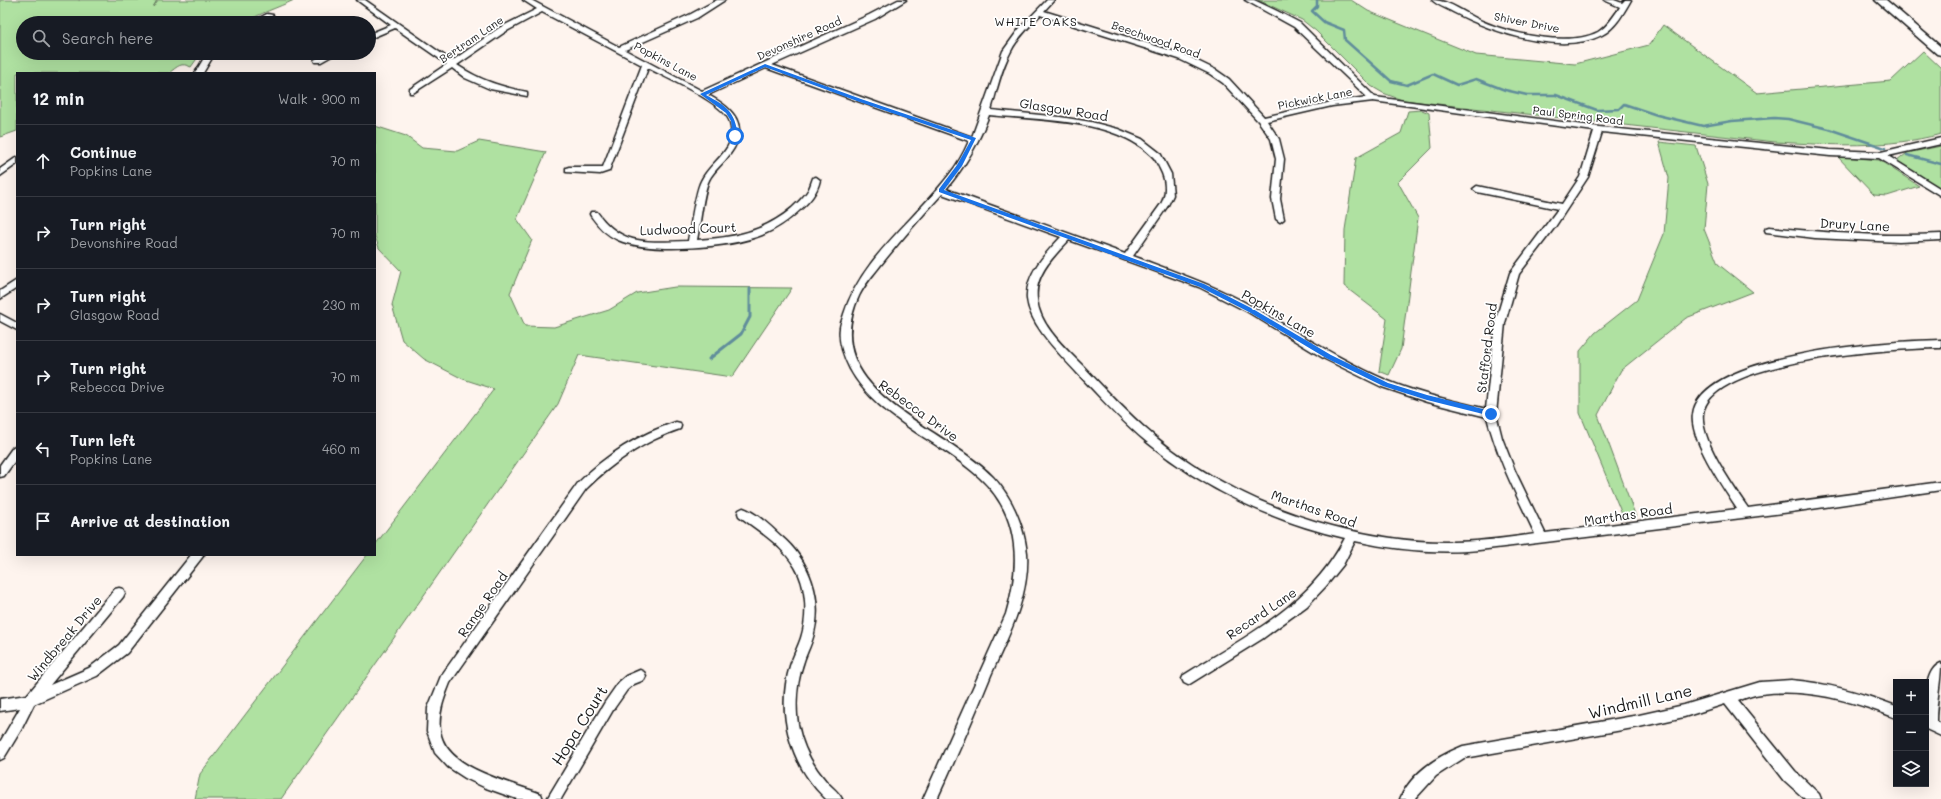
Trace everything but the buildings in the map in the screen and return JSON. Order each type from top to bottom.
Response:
[{"type":"main road","points":[[1880,0],[1941,52]]},
{"type":"street","points":[[360,0],[453,65],[482,83],[509,92],[524,94]]},
{"type":"street","name":"Popkins Lane","points":[[526,0],[703,94],[721,105],[728,112],[734,121],[736,132],[732,145],[727,153],[711,170],[704,182],[692,243]]},
{"type":"street","points":[[618,50],[694,16],[722,0]]},
{"type":"street","name":"Devonshire Road","points":[[703,94],[872,17],[903,0]]},
{"type":"street","name":"Rebecca Drive","points":[[930,799],[1014,609],[1021,571],[1018,533],[1005,500],[983,473],[885,404],[863,384],[854,372],[848,358],[845,342],[845,327],[850,306],[861,285],[890,248],[960,166],[974,140],[986,112],[999,70],[1008,51],[1020,33],[1051,0]]},
{"type":"street","points":[[1248,0],[1275,12],[1297,26],[1373,99]]},
{"type":"street","name":"Shiver Drive","points":[[1436,0],[1494,28],[1558,40],[1585,38],[1599,34],[1606,29],[1626,3]]},
{"type":"street","points":[[1607,0],[1626,3]]},
{"type":"street","name":"Bertram Lane","points":[[413,91],[502,30],[542,9]]},
{"type":"street","name":"Beechwood Road","points":[[1039,12],[1164,50],[1198,64],[1226,81],[1262,120],[1274,136],[1280,159],[1276,199],[1280,219]]},
{"type":"street","points":[[376,34],[396,25]]},
{"type":"street","points":[[200,72],[207,60]]},
{"type":"street","points":[[569,170],[600,171],[606,169],[646,64]]},
{"type":"street","points":[[765,65],[974,140]]},
{"type":"street","name":"Pickwick Lane","points":[[1262,120],[1332,104],[1373,99]]},
{"type":"street","name":"Paul Spring Road","points":[[1373,99],[1599,129],[1830,153],[1881,155],[1941,141]]},
{"type":"street","name":"Glasgow Road","points":[[986,112],[1048,118],[1099,126],[1134,138],[1155,153],[1166,170],[1169,181],[1169,195],[1164,207],[1128,258]]},
{"type":"street","name":"Stafford Road","points":[[1542,538],[1510,471],[1497,438],[1491,414],[1500,323],[1511,281],[1521,264],[1552,224],[1584,177],[1599,129]]},
{"type":"street","points":[[1881,155],[1941,194]]},
{"type":"street","points":[[0,173],[16,161]]},
{"type":"street","name":"Ludwood Court","points":[[594,214],[605,230],[627,241],[649,244],[738,240],[770,229],[791,215],[810,196],[815,187],[816,180]]},
{"type":"street","points":[[1477,189],[1563,207]]},
{"type":"street","name":"Popkins Lane","points":[[941,190],[1066,237],[1188,280],[1217,292],[1328,356],[1386,384],[1427,398],[1491,414]]},
{"type":"street","name":"Drury Lane","points":[[1769,230],[1815,235],[1899,239],[1941,237]]},
{"type":"street","name":"Marthas Road","points":[[1066,237],[1054,248],[1038,269],[1032,284],[1031,302],[1035,313],[1046,331],[1096,386],[1139,429],[1162,449],[1204,477],[1273,510],[1351,537],[1442,547],[1482,546],[1631,528],[1941,486]]},
{"type":"street","points":[[0,296],[16,284]]},
{"type":"street","points":[[0,317],[16,326]]},
{"type":"street","points":[[1745,512],[1729,488],[1701,438],[1698,413],[1704,399],[1711,391],[1744,373],[1789,361],[1877,346],[1941,344]]},
{"type":"street","name":"Range Road","points":[[536,799],[470,775],[452,764],[442,753],[435,738],[433,721],[437,700],[445,680],[582,486],[594,475],[645,438],[661,430],[676,426]]},
{"type":"street","points":[[0,473],[16,451]]},
{"type":"street","points":[[743,513],[777,538],[788,549],[800,564],[808,585],[811,604],[811,618],[809,632],[795,670],[792,685],[790,715],[794,736],[802,758],[818,783],[836,799]]},
{"type":"street","name":"Recard Lane","points":[[1188,678],[1303,603],[1336,566],[1344,554],[1351,537]]},
{"type":"street","name":"Windbreak Drive","points":[[0,705],[30,700],[93,672],[123,649],[197,556]]},
{"type":"street","name":"Windbreak Drive","points":[[0,754],[17,726],[30,700],[119,593]]},
{"type":"street","points":[[1932,726],[1931,692],[1933,683],[1941,669]]},
{"type":"street","name":"Hopa Court","points":[[554,799],[618,692],[630,680],[640,676]]},
{"type":"street","name":"Windmill Lane","points":[[1407,799],[1427,773],[1443,760],[1463,752],[1639,721],[1728,698],[1760,688],[1791,686],[1814,688],[1862,699],[1893,711]]},
{"type":"street","points":[[1728,698],[1790,776],[1814,799]]},
{"type":"green space","points":[[0,0],[157,0],[153,7],[158,0],[294,0],[256,16],[16,16],[16,60],[196,60],[191,67],[182,65],[170,72],[16,72],[16,131],[0,137]]},
{"type":"green space","points":[[1258,0],[1351,0],[1368,11],[1476,55],[1575,64],[1649,45],[1663,25],[1757,93],[1891,81],[1923,51],[1941,68],[1941,134],[1920,139],[1879,144],[1838,145],[1775,142],[1402,100],[1383,93],[1371,86],[1316,31],[1302,20]]},
{"type":"green space","points":[[1422,110],[1429,113],[1432,148],[1398,182],[1418,218],[1401,349],[1389,375],[1379,371],[1387,319],[1344,286],[1345,230],[1356,158],[1401,133],[1408,111]]},
{"type":"green space","points":[[376,126],[406,136],[422,148],[457,151],[479,141],[546,152],[517,219],[532,240],[510,293],[525,326],[554,327],[609,310],[637,293],[675,287],[792,288],[732,377],[579,355],[558,404],[281,799],[195,799],[200,774],[366,556],[376,556],[376,544],[494,389],[463,379],[424,359],[402,340],[392,305],[401,271],[379,248],[376,239]]},
{"type":"green space","points":[[1659,142],[1696,146],[1708,184],[1704,229],[1718,264],[1753,292],[1686,318],[1621,370],[1598,415],[1636,517],[1624,519],[1580,413],[1580,351],[1595,333],[1637,300],[1664,234],[1669,178]]},
{"type":"green space","points":[[1941,146],[1941,189],[1896,162],[1907,153]]},
{"type":"green space","points":[[1837,156],[1879,160],[1919,186],[1887,196],[1874,195]]},
{"type":"waterway","points":[[1317,0],[1317,6],[1312,11],[1324,22],[1344,30],[1345,40],[1391,81],[1407,85],[1433,74],[1457,85],[1476,79],[1505,90],[1527,95],[1556,95],[1597,110],[1619,109],[1624,104],[1657,115],[1703,126],[1732,121],[1774,118],[1788,119],[1829,129],[1885,148]]},
{"type":"waterway","points":[[1907,155],[1941,164]]},
{"type":"waterway","points":[[709,359],[741,334],[750,317],[750,289]]},
{"type":"district","name":"WHITE OAKS","points":[[1036,21]]},
{"type":"route","points":[[735,136],[736,132],[732,117],[725,108],[703,94],[765,65],[974,140],[960,166],[941,190],[1066,237],[1202,285],[1251,310],[1356,371],[1398,389],[1491,414]]}]
